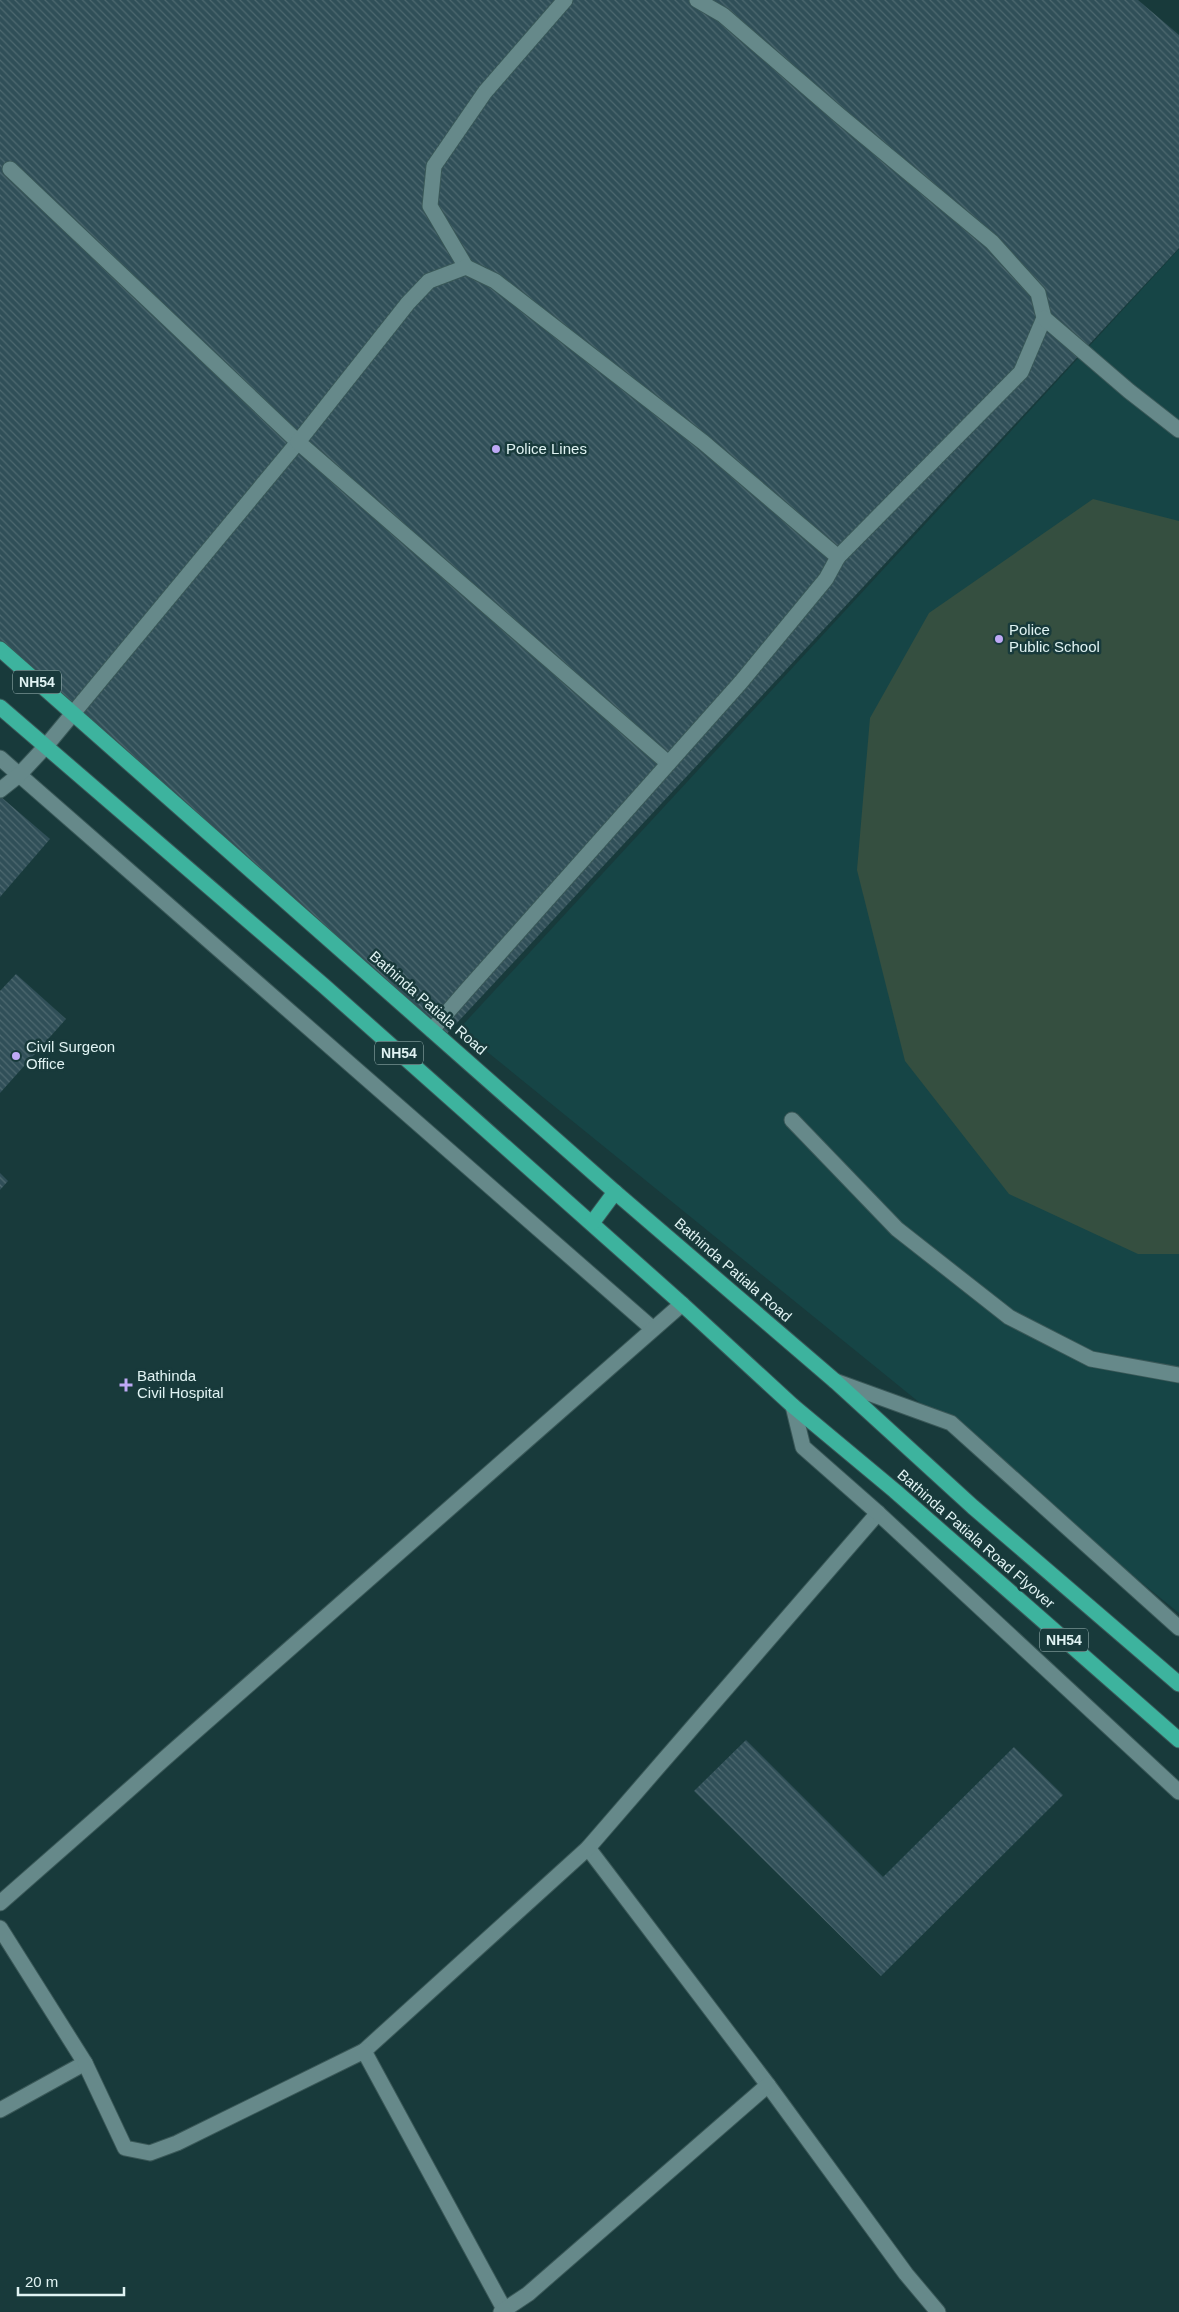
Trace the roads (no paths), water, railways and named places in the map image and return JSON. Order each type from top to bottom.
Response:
[{"type":"highway","name":"Bathinda Patiala Road","points":[[0,649],[615,1192],[835,1380]]},
{"type":"highway","name":"NH54","points":[[0,706],[322,985],[592,1223],[793,1406]]},
{"type":"highway","points":[[592,1223],[615,1192]]},
{"type":"highway","name":"Bathinda Patiala Road Flyover","points":[[835,1380],[973,1507],[1179,1684]]},
{"type":"highway","name":"Bathinda Patiala Road Flyover","points":[[793,1406],[1179,1740]]},
{"type":"street","points":[[565,0],[485,92],[434,166],[430,206],[466,267],[495,281],[695,436],[838,557]]},
{"type":"street","points":[[697,0],[723,15],[992,242],[1038,293],[1044,318],[1129,391],[1179,430]]},
{"type":"street","points":[[10,169],[298,442],[668,763]]},
{"type":"street","points":[[0,790],[19,775],[74,715],[419,292],[429,281],[466,267]]},
{"type":"street","points":[[432,1030],[741,682],[826,579],[838,557],[1021,372],[1044,318]]},
{"type":"street","points":[[0,758],[652,1329]]},
{"type":"street","points":[[792,1120],[897,1229],[1008,1316],[1091,1359],[1179,1375]]},
{"type":"street","points":[[0,1903],[682,1304]]},
{"type":"street","points":[[835,1380],[951,1423],[1179,1628]]},
{"type":"street","points":[[793,1406],[803,1448],[878,1513],[1179,1792]]},
{"type":"street","points":[[0,1928],[85,2063],[125,2148],[150,2153],[177,2143],[364,2051],[588,1848],[878,1513]]},
{"type":"street","points":[[588,1848],[768,2085],[906,2274],[938,2312]]},
{"type":"street","points":[[364,2051],[502,2311],[528,2294],[768,2085]]},
{"type":"street","points":[[0,2110],[85,2063]]},
{"type":"place","name":"Police Lines","points":[[496,449]]},
{"type":"place","name":"Police Public School","points":[[999,639]]},
{"type":"place","name":"Civil Surgeon Office","points":[[16,1056]]},
{"type":"place","name":"Bathinda Civil Hospital","points":[[126,1385]]}]
